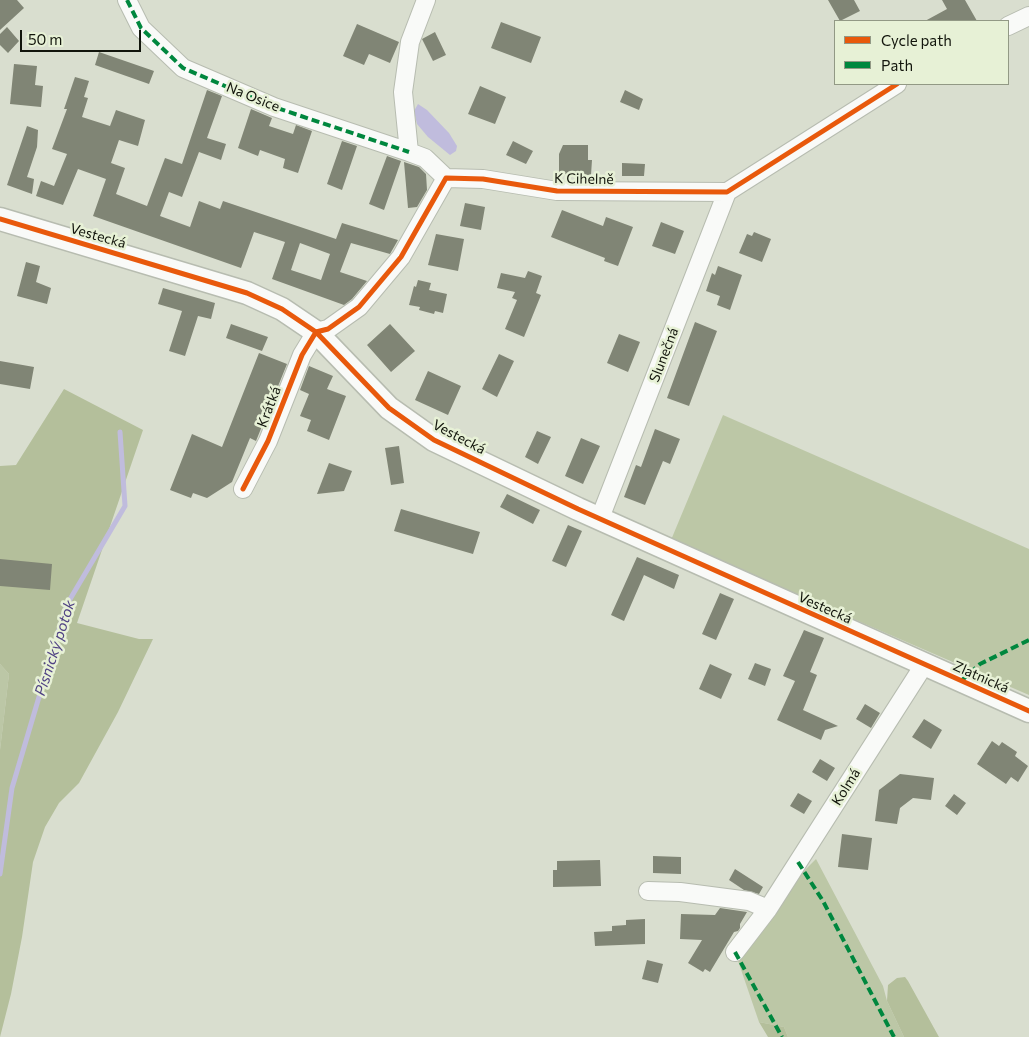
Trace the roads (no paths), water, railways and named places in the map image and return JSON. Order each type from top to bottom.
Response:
[{"type":"street","name":"Na Osice","points":[[127,0],[141,28],[183,68],[274,107],[425,158],[446,178]]},
{"type":"street","points":[[409,152],[403,92],[410,42],[426,0]]},
{"type":"street","points":[[1009,26],[1029,16]]},
{"type":"street","points":[[727,192],[895,85]]},
{"type":"street","points":[[316,332],[328,329],[359,307],[401,257],[446,178]]},
{"type":"street","name":"K Cihelně","points":[[446,178],[483,179],[557,191],[727,192]]},
{"type":"street","name":"Slunečná","points":[[600,518],[727,192]]},
{"type":"street","name":"Vestecká","points":[[0,218],[247,293],[282,309],[316,332],[389,408],[434,440],[600,518],[924,665]]},
{"type":"street","name":"Krátká","points":[[243,489],[268,441],[302,355],[316,332]]},
{"type":"street","name":"Zlatnická","points":[[924,665],[1029,711]]},
{"type":"street","name":"Kolmá","points":[[735,952],[768,909],[924,665]]},
{"type":"street","points":[[648,892],[680,892],[749,901],[768,909]]},
{"type":"waterway","name":"Písnický potok","points":[[0,874],[12,788],[66,606],[125,506],[120,432]]}]
